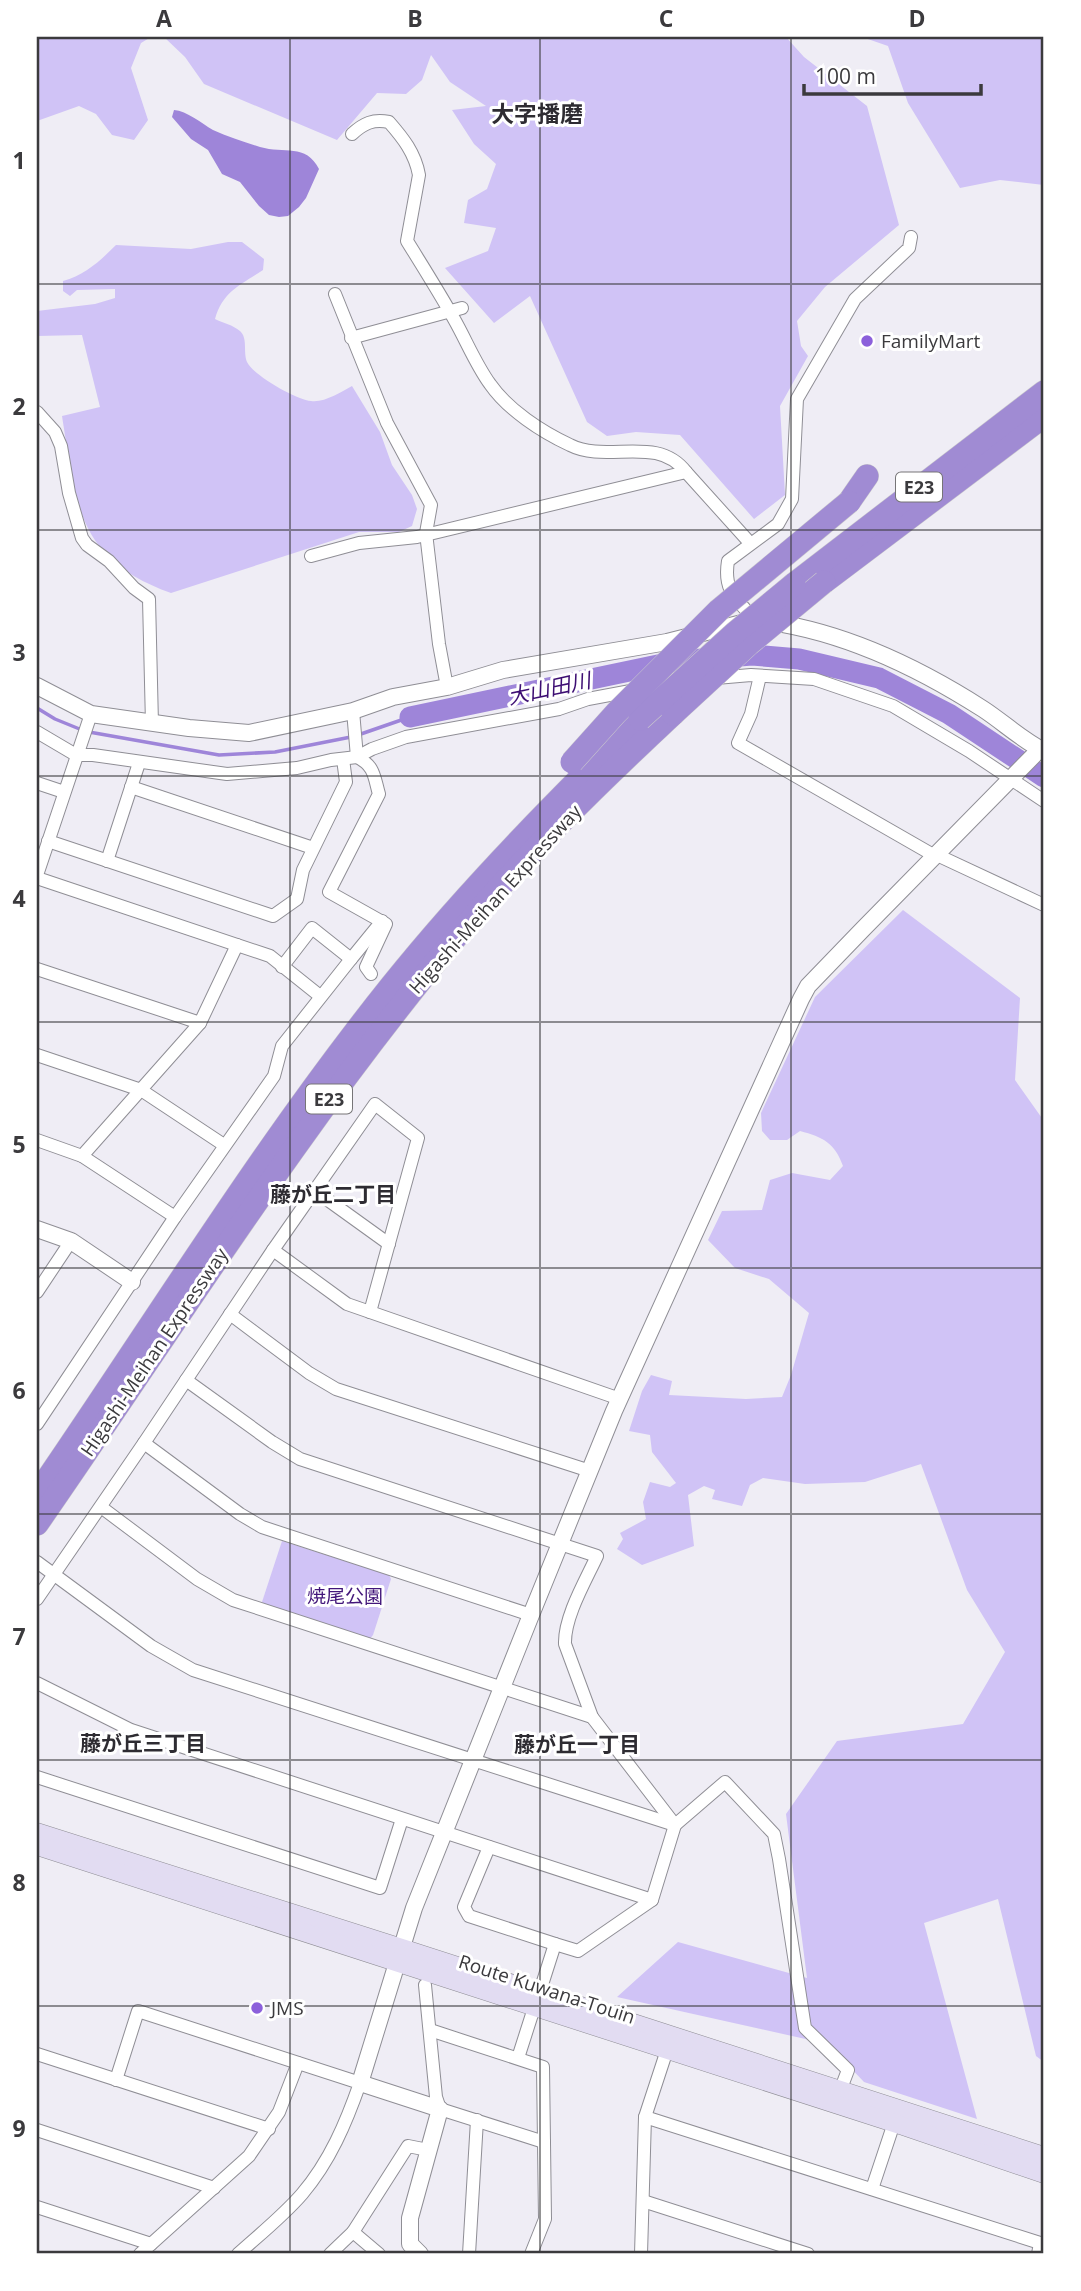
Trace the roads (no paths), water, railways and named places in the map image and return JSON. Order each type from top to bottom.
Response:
[{"type":"highway","name":"Higashi-Meihan Expressway","points":[[37,1494],[307,1096],[392,985],[483,880],[546,812],[640,719],[736,632],[794,584],[1044,392]]},
{"type":"highway","name":"Higashi-Meihan Expressway","points":[[37,1524],[256,1201],[321,1110],[453,940],[558,825],[749,644],[824,582],[1042,418]]},
{"type":"highway","points":[[483,880],[528,811],[616,713],[719,610],[849,502],[867,476]]},
{"type":"main road","name":"Route Kuwana-Touin","points":[[37,1832],[269,1907],[537,2001],[840,2091],[1044,2156]]},
{"type":"main road","name":"Route Kuwana-Touin","points":[[37,1846],[400,1955]]},
{"type":"main road","name":"Route Kuwana-Touin","points":[[537,2001],[667,2050],[1044,2174]]},
{"type":"main road","points":[[1014,2146],[1028,2157],[1044,2162]]},
{"type":"street","points":[[352,134],[368,122],[389,122],[408,145],[419,175],[407,241],[456,309],[490,385],[513,408],[573,447],[598,451],[655,452],[678,462],[750,543]]},
{"type":"street","points":[[756,620],[730,590],[725,578],[727,561],[778,524],[792,499],[797,399],[855,299],[909,248],[911,237]]},
{"type":"street","points":[[335,294],[392,434],[431,505],[426,533],[439,644],[447,687]]},
{"type":"street","points":[[351,338],[456,309]]},
{"type":"street","points":[[37,412],[55,432],[61,446],[69,493],[82,538],[149,599],[152,724]]},
{"type":"street","points":[[311,556],[359,544],[417,537],[686,471]]},
{"type":"street","points":[[37,686],[91,713],[152,724],[249,733],[353,711],[393,697],[447,687],[503,670],[667,642],[756,620],[795,626],[874,651],[982,708],[1041,750],[808,986],[620,1399],[501,1688],[414,1908],[360,2083],[341,2135],[316,2176],[288,2210],[238,2254]]},
{"type":"street","points":[[760,676],[751,714],[738,743],[936,856],[1044,905]]},
{"type":"street","points":[[37,733],[93,755],[227,774],[297,768],[357,757],[407,737],[559,709],[601,696],[695,680],[760,676],[814,679],[893,706],[1013,777],[1044,801]]},
{"type":"street","points":[[353,711],[357,757]]},
{"type":"street","points":[[91,713],[37,876],[270,956],[320,996]]},
{"type":"street","points":[[357,757],[368,763],[373,771],[379,794],[329,892],[386,924],[366,967],[370,974]]},
{"type":"street","points":[[48,841],[273,916],[297,899],[303,870],[346,782],[343,759]]},
{"type":"street","points":[[107,861],[139,763]]},
{"type":"street","points":[[37,783],[64,792]]},
{"type":"street","points":[[131,787],[313,848]]},
{"type":"street","points":[[37,1424],[224,1145],[274,1076],[282,1045],[382,921]]},
{"type":"street","points":[[282,967],[312,929],[351,959]]},
{"type":"street","points":[[82,1156],[200,1023],[237,945]]},
{"type":"street","points":[[37,969],[200,1023]]},
{"type":"street","points":[[37,1055],[141,1090],[224,1145]]},
{"type":"street","points":[[37,1599],[45,1568],[101,1507],[313,1191],[375,1104],[418,1138],[370,1312]]},
{"type":"street","points":[[37,1140],[82,1156],[175,1217]]},
{"type":"street","points":[[313,1191],[389,1244]]},
{"type":"street","points":[[37,1229],[71,1241],[132,1282]]},
{"type":"street","points":[[37,1292],[71,1241]]},
{"type":"street","points":[[273,1250],[347,1304],[620,1399]]},
{"type":"street","points":[[230,1314],[309,1373],[336,1389],[590,1471]]},
{"type":"street","points":[[186,1380],[300,1459],[597,1556],[577,1598],[565,1635],[565,1644],[592,1717],[675,1825]]},
{"type":"street","points":[[144,1443],[262,1527],[531,1615]]},
{"type":"street","points":[[101,1507],[197,1579],[233,1600],[592,1717]]},
{"type":"street","points":[[45,1568],[151,1646],[193,1670],[675,1825]]},
{"type":"street","points":[[37,1683],[131,1730],[652,1900]]},
{"type":"street","points":[[37,1777],[380,1888],[402,1819]]},
{"type":"street","points":[[489,1847],[464,1907],[469,1916],[578,1951],[652,1900],[675,1825],[725,1782],[774,1834],[805,2028],[848,2070],[840,2091]]},
{"type":"street","points":[[518,2058],[555,1944]]},
{"type":"street","points":[[420,2254],[410,2244],[410,2218],[440,2109],[436,2097],[425,1985]]},
{"type":"street","points":[[116,2080],[138,2011],[544,2142]]},
{"type":"street","points":[[430,2030],[543,2067],[545,2219],[531,2254]]},
{"type":"street","points":[[641,2254],[645,2117],[667,2050]]},
{"type":"street","points":[[37,2054],[269,2129]]},
{"type":"street","points":[[139,2254],[249,2156],[269,2129],[283,2103],[298,2063]]},
{"type":"street","points":[[645,2117],[1040,2243],[1038,2254]]},
{"type":"street","points":[[468,2254],[477,2120]]},
{"type":"street","points":[[872,2189],[894,2123]]},
{"type":"street","points":[[37,2130],[214,2188]]},
{"type":"street","points":[[330,2254],[353,2232],[408,2146],[428,2150]]},
{"type":"street","points":[[643,2202],[808,2254]]},
{"type":"street","points":[[37,2207],[151,2244]]},
{"type":"street","points":[[353,2232],[379,2254]]},
{"type":"waterway","name":"大山田川","points":[[410,717],[677,661],[752,655],[799,659],[879,678],[949,714],[1044,777]]},
{"type":"waterway","name":"大山田川","points":[[37,708],[82,730]]},
{"type":"waterway","name":"大山田川","points":[[358,735],[410,717]]},
{"type":"waterway","name":"大山田川","points":[[89,732],[219,755],[275,752],[351,737]]},
{"type":"place","name":"FamilyMart","points":[[867,341]]},
{"type":"place","name":"JMS","points":[[257,2008]]},
{"type":"district","name":"大字播磨","points":[[537,113]]},
{"type":"district","name":"藤が丘二丁目","points":[[333,1194]]},
{"type":"district","name":"藤が丘三丁目","points":[[143,1743]]},
{"type":"district","name":"藤が丘一丁目","points":[[577,1744]]},
{"type":"park label","name":"焼尾公園","points":[[345,1596]]}]
